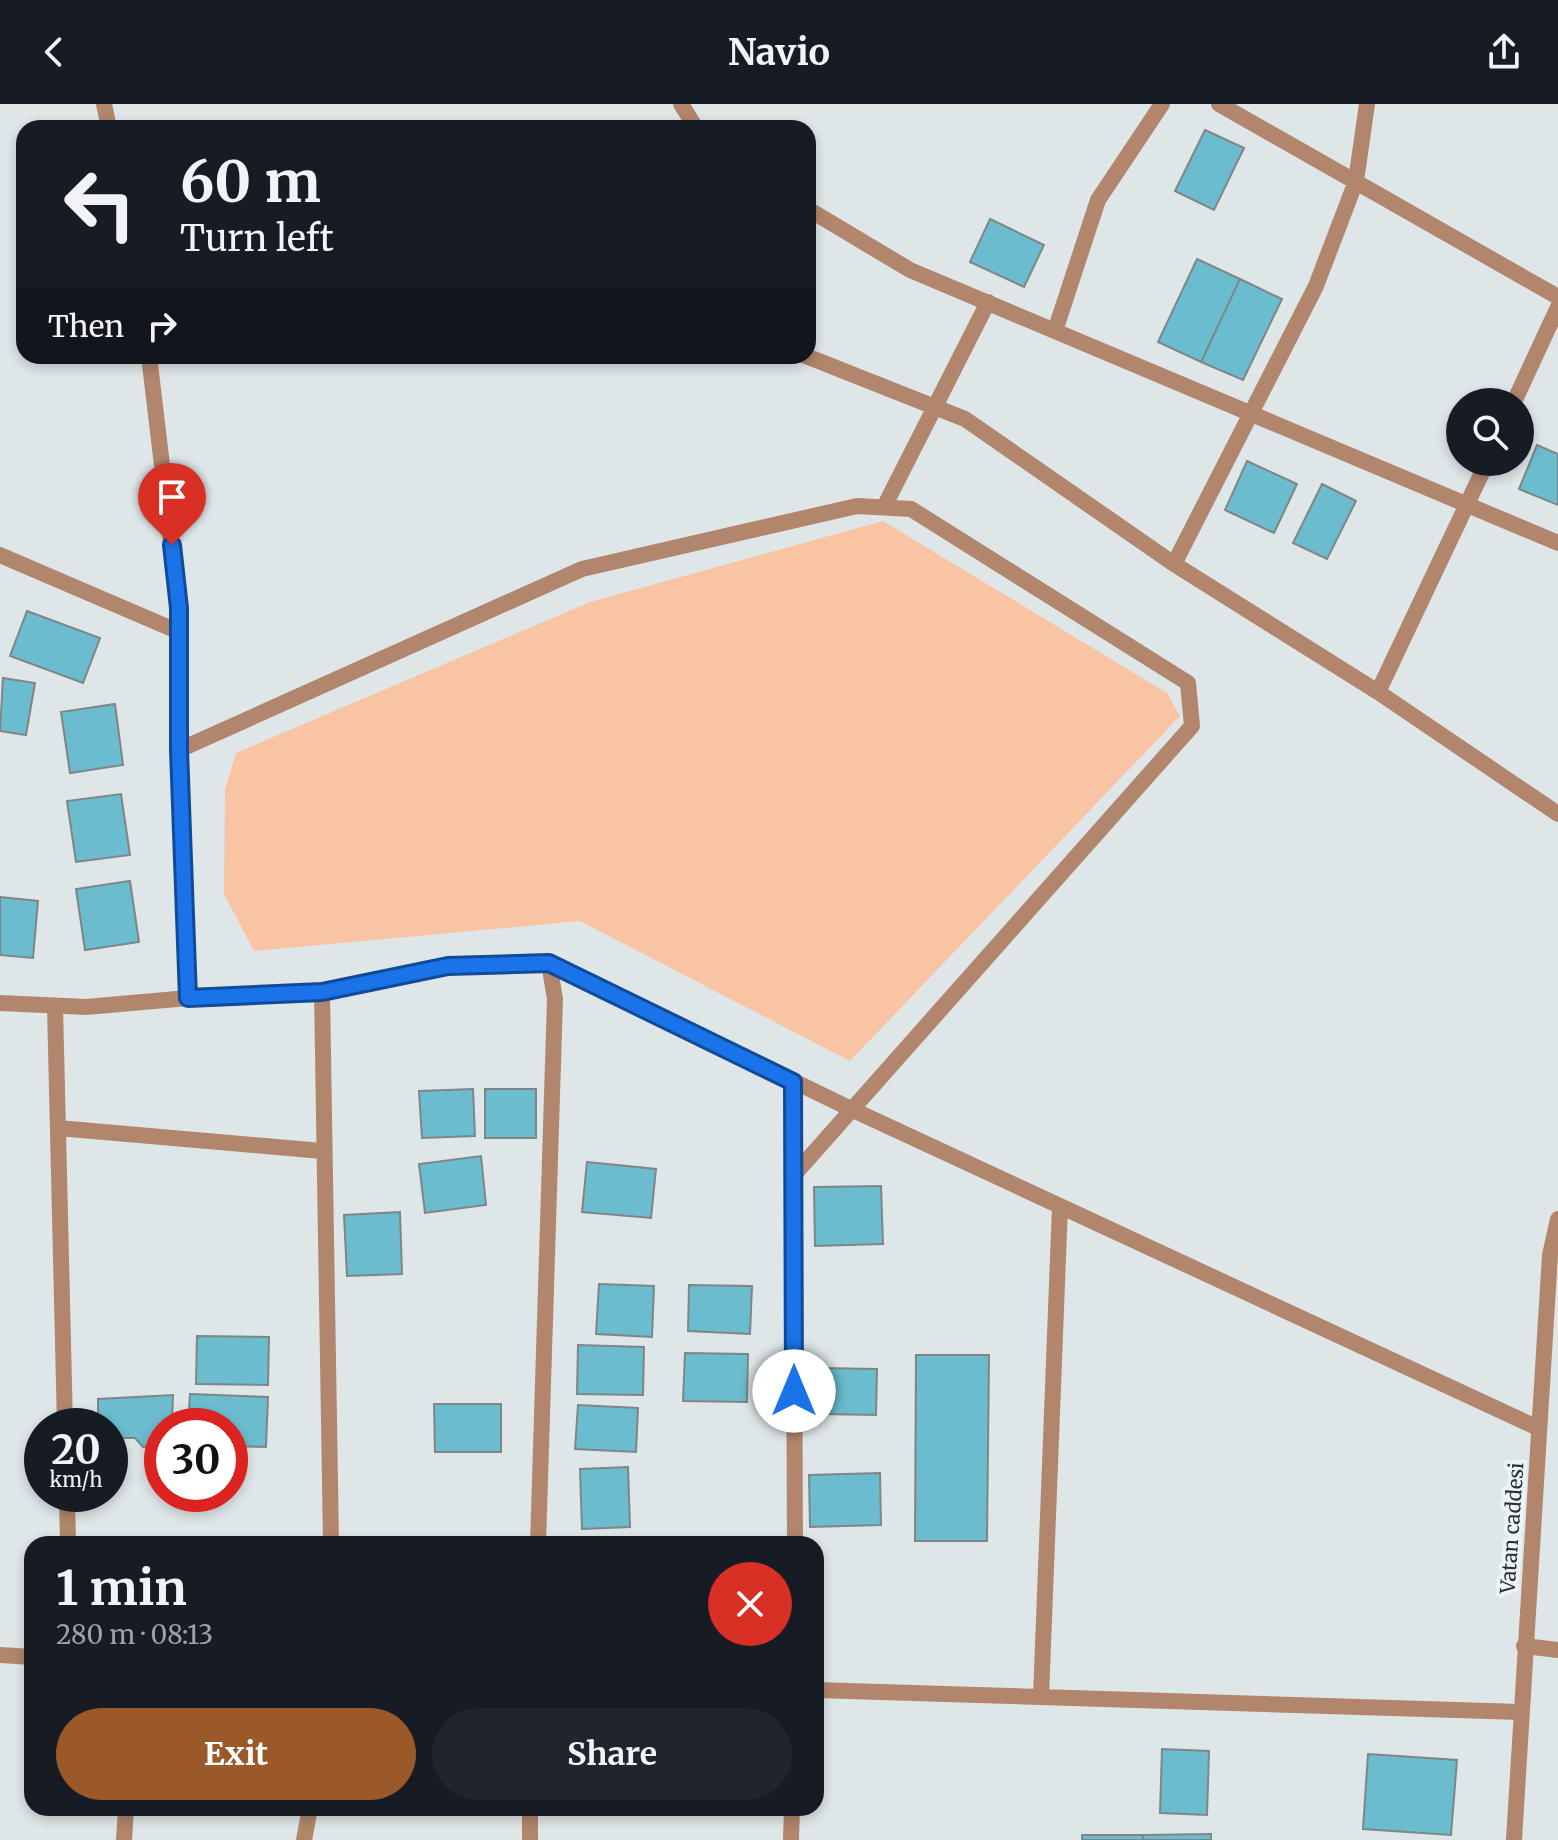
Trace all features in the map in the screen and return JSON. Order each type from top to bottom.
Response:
[{"type":"street","points":[[1055,331],[1098,200],[1162,104]]},
{"type":"street","points":[[1219,104],[1558,297]]},
{"type":"street","points":[[1174,564],[1316,286],[1356,181],[1367,104]]},
{"type":"street","points":[[816,214],[910,270],[1558,543]]},
{"type":"street","points":[[884,507],[988,302]]},
{"type":"street","points":[[1520,388],[1558,307]]},
{"type":"street","points":[[816,360],[965,419],[1174,564],[1378,692],[1558,814]]},
{"type":"street","points":[[150,364],[179,608],[179,750],[188,998]]},
{"type":"street","points":[[1378,692],[1480,476]]},
{"type":"street","points":[[179,750],[582,569],[857,506],[911,509],[1188,683],[1192,726],[793,1176]]},
{"type":"street","points":[[0,555],[177,631]]},
{"type":"street","points":[[538,1536],[555,999],[549,963]]},
{"type":"street","points":[[0,1003],[86,1007],[188,998],[322,992],[448,966],[549,963],[793,1082],[1538,1428]]},
{"type":"street","points":[[322,992],[322,1151],[331,1536]]},
{"type":"street","points":[[55,1006],[65,1408]]},
{"type":"street","points":[[793,1082],[795,1536]]},
{"type":"street","points":[[58,1128],[322,1151]]},
{"type":"street","points":[[1041,1697],[1060,1206]]},
{"type":"street","name":"Vatan caddesi","points":[[1514,1840],[1538,1428],[1551,1333],[1550,1255],[1558,1219]]},
{"type":"street","points":[[67,1512],[68,1536]]},
{"type":"street","points":[[1524,1646],[1558,1650]]},
{"type":"street","points":[[0,1655],[24,1656]]},
{"type":"street","points":[[824,1690],[1521,1712]]},
{"type":"street","points":[[124,1840],[126,1816]]},
{"type":"street","points":[[304,1840],[308,1816]]},
{"type":"street","points":[[530,1816],[530,1840]]},
{"type":"street","points":[[791,1840],[792,1816]]},
{"type":"shaded area","points":[[883,521],[1167,693],[1180,716],[850,1061],[580,921],[254,951],[224,894],[225,790],[236,753],[590,602]]},
{"type":"building","points":[[1205,130],[1244,148],[1214,210],[1175,191]]},
{"type":"building","points":[[990,219],[1044,245],[1024,287],[970,262]]},
{"type":"building","points":[[1197,259],[1240,279],[1201,362],[1158,342]]},
{"type":"building","points":[[1240,279],[1282,299],[1243,380],[1201,362]]},
{"type":"building","points":[[1537,445],[1558,454],[1558,505],[1519,489],[1524,476],[1534,476]]},
{"type":"building","points":[[1247,461],[1297,484],[1274,533],[1225,510]]},
{"type":"building","points":[[1322,484],[1356,501],[1327,559],[1293,543]]},
{"type":"building","points":[[27,611],[100,638],[83,683],[10,656]]},
{"type":"building","points":[[3,678],[35,683],[26,735],[0,731]]},
{"type":"building","points":[[115,704],[123,765],[70,773],[61,712]]},
{"type":"building","points":[[121,794],[130,855],[76,862],[67,801]]},
{"type":"building","points":[[130,881],[139,942],[85,950],[76,889]]},
{"type":"building","points":[[0,897],[38,901],[33,958],[0,955]]},
{"type":"building","points":[[473,1089],[475,1136],[422,1138],[419,1091]]},
{"type":"building","points":[[485,1089],[536,1089],[536,1138],[485,1138]]},
{"type":"building","points":[[481,1156],[486,1205],[425,1213],[419,1164]]},
{"type":"building","points":[[587,1162],[656,1169],[651,1218],[582,1212]]},
{"type":"building","points":[[881,1186],[883,1244],[815,1246],[814,1187]]},
{"type":"building","points":[[400,1212],[402,1274],[347,1276],[344,1215]]},
{"type":"building","points":[[599,1284],[654,1286],[652,1337],[596,1334]]},
{"type":"building","points":[[689,1285],[752,1286],[750,1334],[688,1331]]},
{"type":"building","points":[[197,1336],[269,1337],[268,1385],[196,1384]]},
{"type":"building","points":[[578,1345],[644,1347],[643,1395],[577,1394]]},
{"type":"building","points":[[685,1353],[748,1354],[747,1402],[683,1401]]},
{"type":"building","points":[[916,1355],[989,1355],[987,1541],[915,1541]]},
{"type":"building","points":[[822,1368],[877,1369],[876,1415],[821,1414]]},
{"type":"building","points":[[190,1394],[268,1397],[266,1447],[248,1446],[248,1408],[189,1408]]},
{"type":"building","points":[[173,1395],[173,1408],[144,1408],[143,1447],[135,1438],[128,1438],[128,1408],[98,1408],[98,1399]]},
{"type":"building","points":[[434,1404],[501,1404],[501,1452],[435,1452]]},
{"type":"building","points":[[578,1405],[638,1408],[636,1452],[575,1449]]},
{"type":"building","points":[[628,1467],[630,1527],[582,1529],[580,1469]]},
{"type":"building","points":[[880,1473],[881,1525],[810,1527],[809,1475]]},
{"type":"building","points":[[1162,1749],[1209,1751],[1207,1815],[1160,1813]]},
{"type":"building","points":[[1368,1754],[1457,1760],[1451,1835],[1363,1829]]},
{"type":"building","points":[[1211,1834],[1211,1840],[1143,1840],[1143,1835]]},
{"type":"building","points":[[1082,1835],[1143,1835],[1143,1840],[1082,1840]]},
{"type":"route","points":[[172,545],[179,608],[179,750],[188,998],[322,992],[448,966],[549,963],[793,1082],[794,1391]]}]
